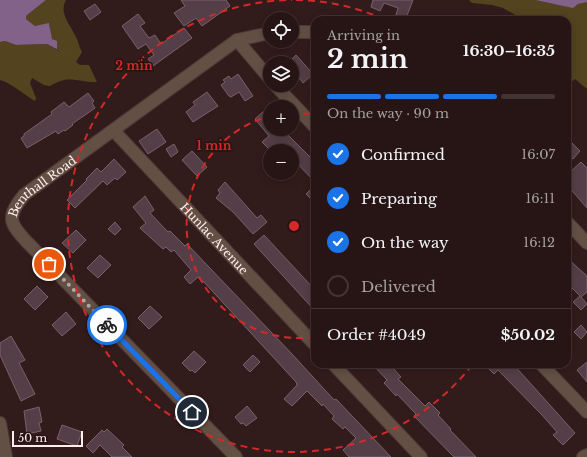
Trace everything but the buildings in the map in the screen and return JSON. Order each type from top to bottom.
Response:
[{"type":"street","points":[[299,32],[311,32]]},
{"type":"street","name":"Benthall Road","points":[[236,457],[27,242],[14,227],[12,219],[13,208],[24,195],[114,131],[195,69],[236,40],[263,34]]},
{"type":"street","points":[[236,40],[263,71]]},
{"type":"street","points":[[282,92],[311,123]]},
{"type":"street","name":"Hunlac Avenue","points":[[114,131],[311,341]]},
{"type":"street","points":[[571,226],[587,243]]},
{"type":"street","points":[[337,368],[421,457]]},
{"type":"street","points":[[545,368],[587,412]]},
{"type":"street","points":[[0,422],[6,457]]},
{"type":"shaded area","points":[[0,0],[46,0],[26,16],[26,19],[35,26],[49,23],[52,39],[57,41],[57,49],[67,55],[47,44],[16,45],[5,41],[0,42]]},
{"type":"shaded area","points":[[46,0],[66,0],[64,5],[64,14],[82,52],[76,62],[80,65],[89,65],[97,82],[67,79],[50,86],[44,85],[32,78],[30,83],[36,98],[35,101],[9,84],[0,80],[0,42],[5,41],[16,45],[47,44],[62,53],[57,48],[50,33],[50,25],[35,26],[26,19],[26,16]]},
{"type":"shaded area","points":[[469,0],[535,0],[554,4],[587,2],[587,89],[575,79],[571,82],[571,16],[517,16],[503,8],[492,5],[472,3]]},
{"type":"shaded area","points":[[535,0],[587,0],[587,2],[578,4],[573,8]]},
{"type":"way so far","points":[[49,264],[107,325]]},
{"type":"route","points":[[107,325],[192,412]]}]
